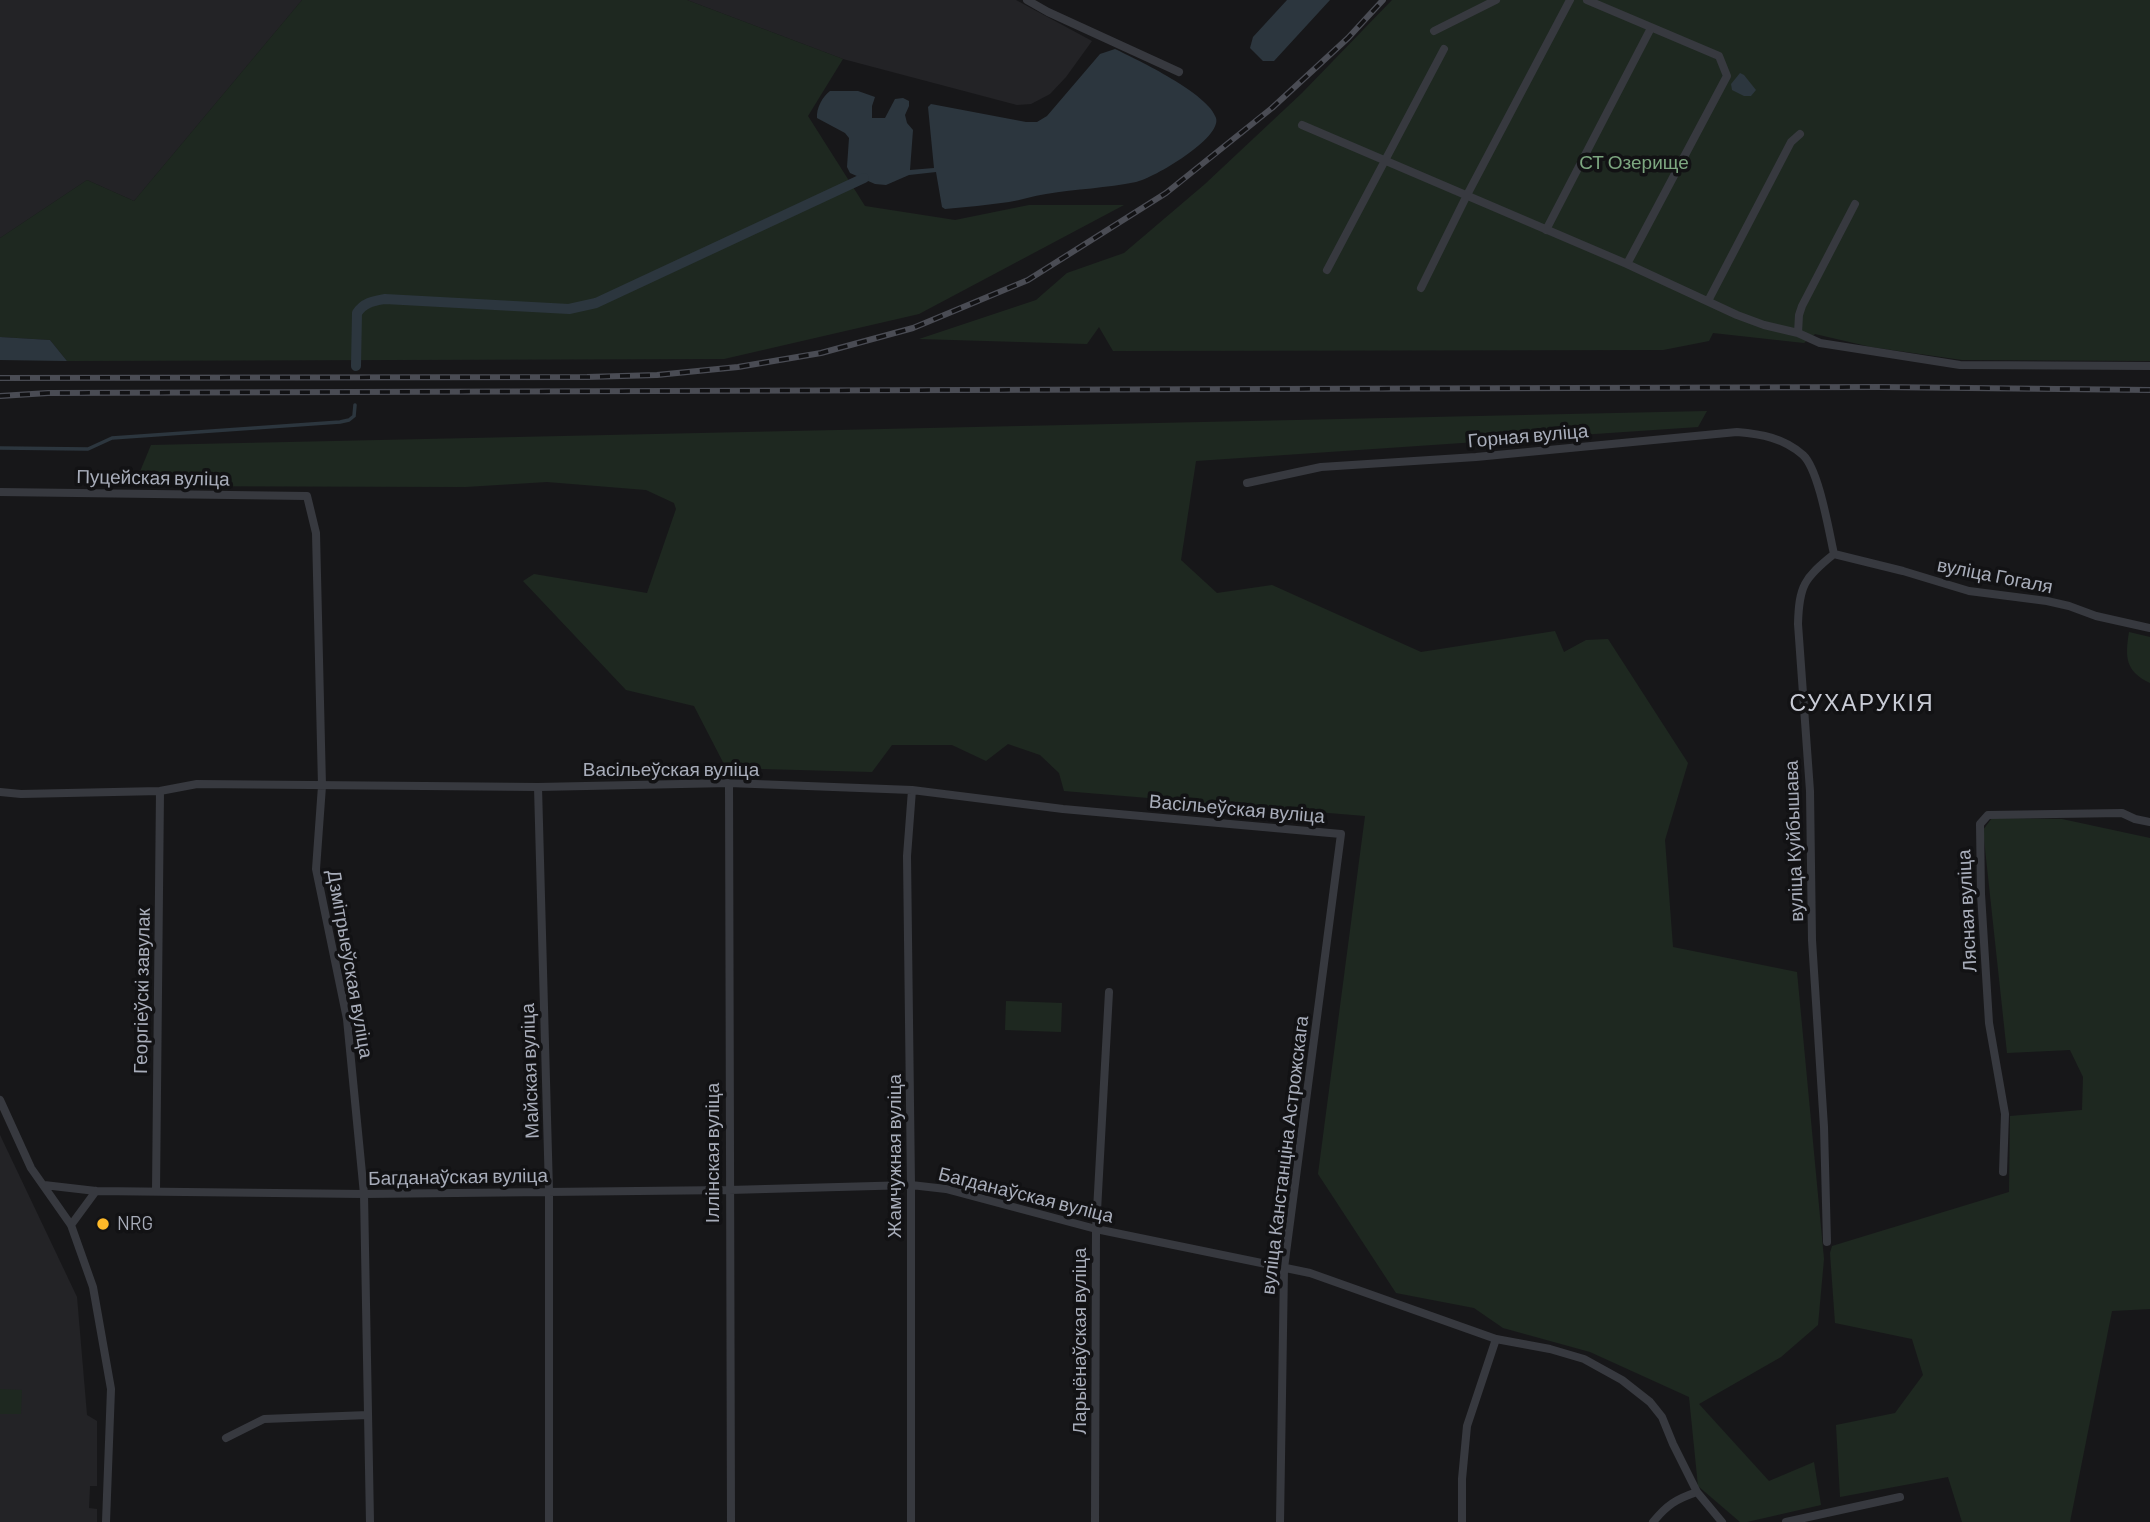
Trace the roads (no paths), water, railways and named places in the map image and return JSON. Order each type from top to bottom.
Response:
[{"type":"street","points":[[1027,0],[1179,72]]},
{"type":"street","points":[[1434,31],[1496,0]]},
{"type":"street","points":[[1421,288],[1570,0]]},
{"type":"street","points":[[1587,0],[1719,56],[1727,76],[1628,264]]},
{"type":"street","points":[[1546,230],[1651,28]]},
{"type":"street","points":[[1328,270],[1444,49]]},
{"type":"street","points":[[1302,125],[1764,325],[1802,335],[1820,343],[1960,365],[2150,366]]},
{"type":"street","points":[[1708,301],[1791,142],[1800,134]]},
{"type":"street","points":[[1802,335],[1799,315],[1802,306],[1854,204]]},
{"type":"street","name":"Горная вуліца","points":[[1247,482],[1321,467],[1476,457],[1737,432],[1773,437],[1806,457],[1822,500],[1834,554]]},
{"type":"street","name":"Пуцейская вуліца","points":[[0,492],[307,496]]},
{"type":"street","name":"Дзмітрыеўская вуліца","points":[[307,496],[316,533],[322,786],[316,869],[347,1019],[364,1194],[370,1522]]},
{"type":"street","name":"вуліца Гогаля","points":[[1834,554],[1969,591],[2047,601],[2150,628]]},
{"type":"street","name":"вуліца Куйбышава","points":[[1827,1242],[1824,1127],[1812,940],[1810,791],[1798,624],[1802,588],[1834,554]]},
{"type":"street","name":"Васільеўская вуліца","points":[[0,792],[20,794],[160,791],[197,784],[538,787],[729,783],[912,790],[1063,809],[1340,834]]},
{"type":"street","name":"Іллінская вуліца","points":[[729,783],[731,1522]]},
{"type":"street","name":"Майская вуліца","points":[[538,787],[549,1191],[549,1522]]},
{"type":"street","name":"Жамчужная вуліца","points":[[911,1522],[907,856],[912,790]]},
{"type":"street","name":"Георгіеўскі завулак","points":[[156,1191],[160,791]]},
{"type":"street","name":"Лясная вуліца","points":[[2003,1172],[2005,1114],[1989,1023],[1981,894],[1980,824],[1988,814],[2122,813],[2150,822]]},
{"type":"street","name":"вуліца Канстанціна Астрожскага","points":[[1280,1522],[1284,1268],[1340,834]]},
{"type":"street","name":"Ларыёнаўская вуліца","points":[[1095,1522],[1096,1229],[1110,992]]},
{"type":"street","points":[[0,1100],[26,1158],[71,1225],[93,1287],[111,1388],[106,1522]]},
{"type":"street","name":"Багданаўская вуліца","points":[[44,1185],[96,1191],[364,1194],[911,1185],[946,1189],[1096,1229],[1310,1273],[1496,1339],[1550,1349],[1584,1359],[1636,1389],[1650,1402],[1661,1417],[1696,1492],[1722,1522]]},
{"type":"street","points":[[71,1225],[96,1191]]},
{"type":"street","points":[[1462,1522],[1462,1479],[1467,1426],[1496,1339]]},
{"type":"street","points":[[226,1438],[264,1419],[368,1415]]},
{"type":"street","points":[[1653,1522],[1679,1498],[1696,1492]]},
{"type":"street","points":[[1786,1522],[1900,1497]]},
{"type":"waterway","points":[[356,366],[357,313],[370,303],[385,299],[569,309],[596,303],[864,178]]},
{"type":"waterway","points":[[0,448],[88,449],[112,438],[340,422],[354,416],[355,405]]},
{"type":"railway","points":[[0,378],[657,375],[738,367],[821,353],[913,328],[1028,280],[1166,193],[1272,108],[1348,38],[1383,0]]},
{"type":"railway","points":[[0,396],[48,393],[1879,387],[2150,390]]},
{"type":"place","name":"NRG","points":[[103,1224]]},
{"type":"district","name":"СУХАРУКІЯ","points":[[1862,703]]},
{"type":"park label","name":"СТ Озерище","points":[[1634,163]]}]
